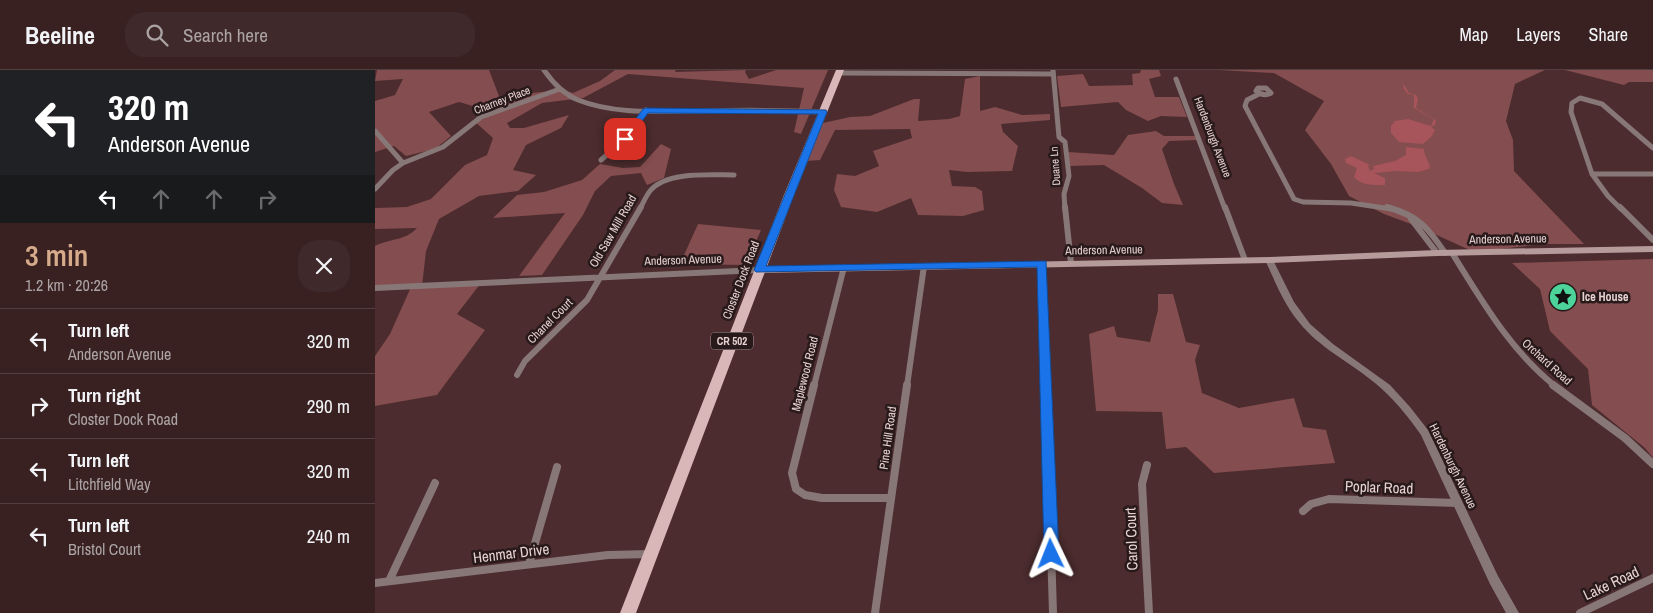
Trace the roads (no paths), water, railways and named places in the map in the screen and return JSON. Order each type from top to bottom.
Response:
[{"type":"main road","name":"Closter Dock Road","points":[[628,613],[759,270],[839,71]]},
{"type":"main road","name":"Anderson Avenue","points":[[759,270],[1269,260],[1445,253],[1653,249]]},
{"type":"street","points":[[545,70],[560,89],[579,100],[597,105],[646,110],[823,112]]},
{"type":"street","points":[[839,71],[1053,72]]},
{"type":"street","name":"Duane Ln","points":[[1053,72],[1059,137],[1065,142],[1069,187],[1065,194],[1071,263]]},
{"type":"street","name":"Hardenburgh Avenue","points":[[1177,79],[1245,260]]},
{"type":"street","name":"Charney Place","points":[[375,189],[393,170],[403,163],[443,147],[481,117],[560,89]]},
{"type":"street","name":"Orchard Road","points":[[1259,94],[1247,100],[1245,106],[1294,199],[1301,202],[1364,203],[1411,216],[1445,253],[1521,355],[1550,382],[1628,439],[1653,464]]},
{"type":"street","points":[[1653,148],[1602,104],[1588,99],[1577,99],[1572,103],[1571,112],[1592,174],[1608,196],[1653,240]]},
{"type":"street","points":[[601,160],[619,145],[646,110]]},
{"type":"street","points":[[375,131],[403,163]]},
{"type":"street","points":[[1592,174],[1653,174]]},
{"type":"street","name":"Old Saw Mill Road","points":[[599,278],[647,195],[656,187],[682,176],[735,175]]},
{"type":"street","name":"Hardenburgh Avenue","points":[[1269,260],[1290,303],[1307,326],[1334,351],[1383,384],[1412,414],[1425,434],[1494,580],[1513,613]]},
{"type":"street","points":[[1042,264],[1053,613]]},
{"type":"street","name":"Pine Hill Road","points":[[875,613],[924,266]]},
{"type":"street","name":"Maplewood Road","points":[[844,267],[792,473],[794,486],[799,492],[814,498],[891,498]]},
{"type":"street","name":"Anderson Avenue","points":[[375,288],[759,270]]},
{"type":"street","name":"Chanel Court","points":[[517,375],[525,361],[577,311],[599,278]]},
{"type":"street","name":"Carol Court","points":[[1147,465],[1142,484],[1149,613]]},
{"type":"street","points":[[529,564],[557,467]]},
{"type":"street","points":[[389,581],[435,482]]},
{"type":"street","name":"Poplar Road","points":[[1303,511],[1311,504],[1329,499],[1458,503]]},
{"type":"street","name":"Henmar Drive","points":[[375,583],[608,555],[650,554]]},
{"type":"street","name":"Lake Road","points":[[1580,613],[1653,578]]},
{"type":"place","name":"Ice House","points":[[1563,297]]}]
